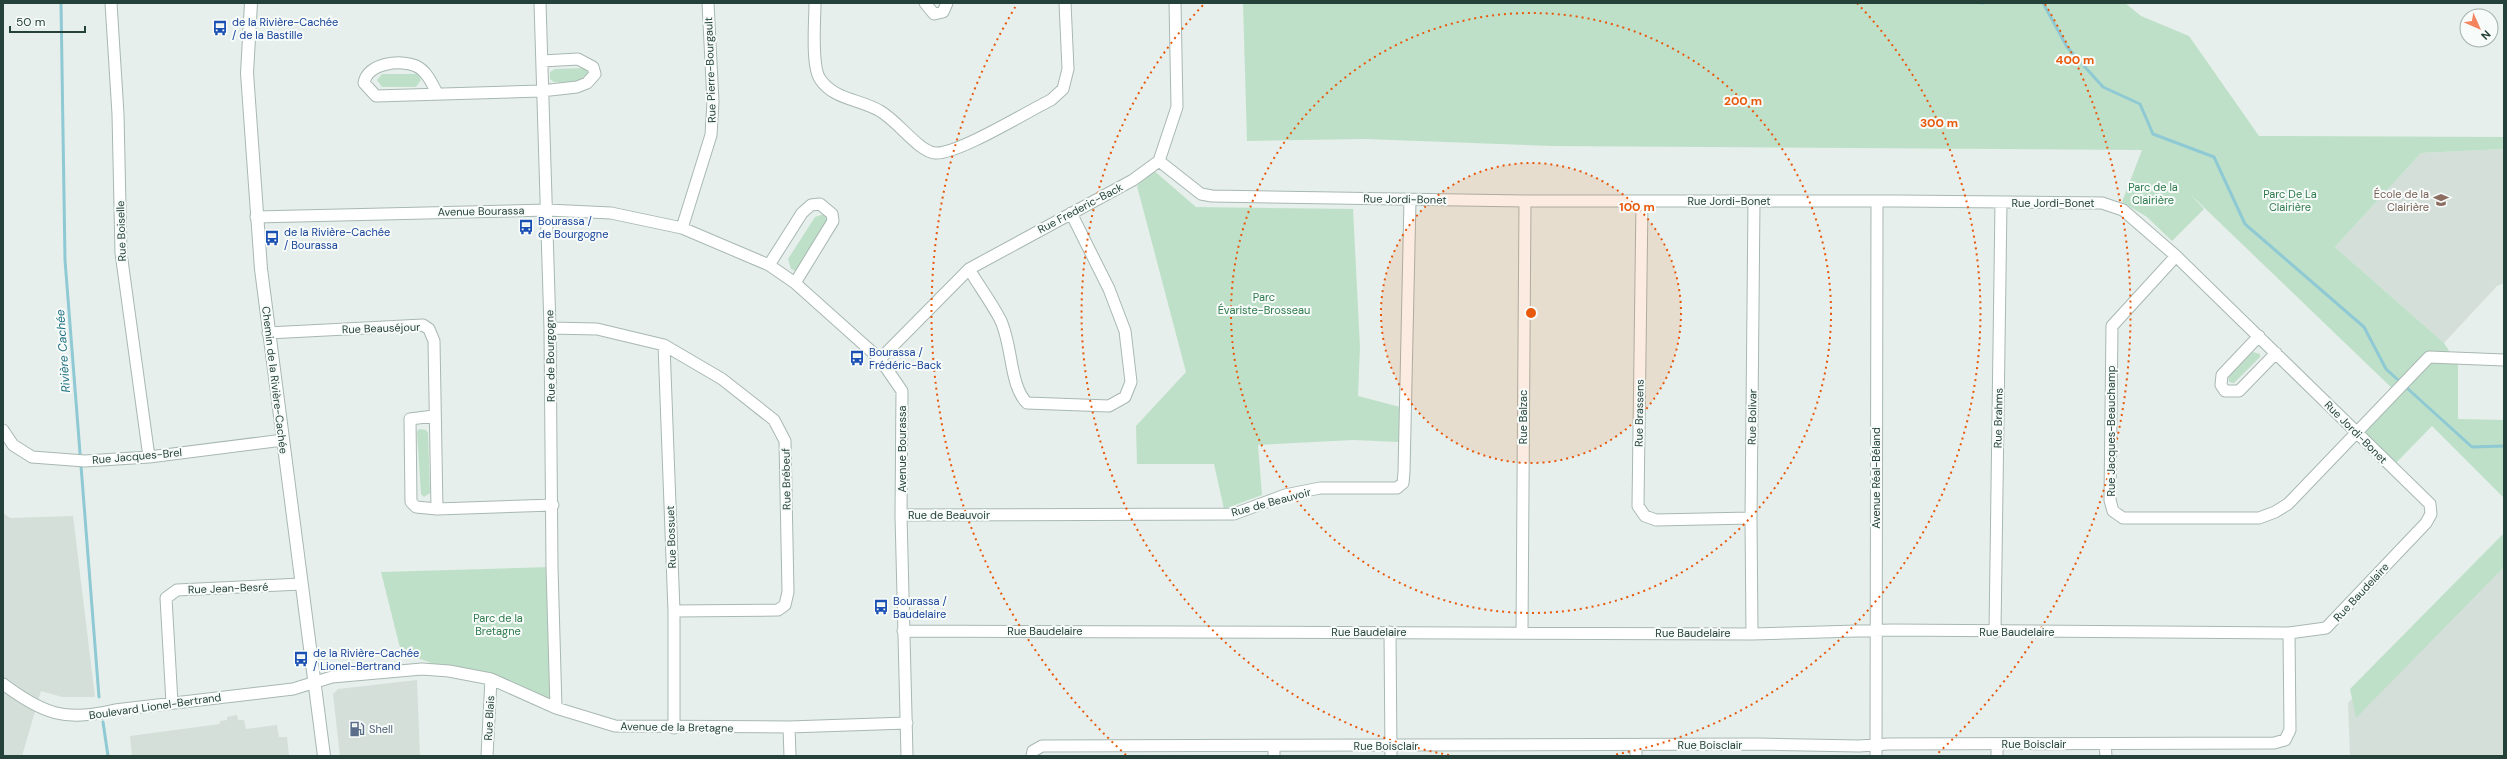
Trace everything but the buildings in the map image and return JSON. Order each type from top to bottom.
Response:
[{"type":"street","name":"Rue Boiselle","points":[[110,3],[118,114],[121,253],[148,457]]},
{"type":"street","name":"Chemin de la Rivière-Cachée","points":[[251,3],[247,72],[256,217],[268,334],[324,756]]},
{"type":"street","name":"Rue de Bourgogne","points":[[540,3],[542,61],[541,91],[547,210],[550,328],[552,567],[556,708]]},
{"type":"street","name":"Rue Pierre-Bourgault","points":[[682,228],[711,135],[713,102],[708,3]]},
{"type":"street","points":[[815,3],[816,66],[819,78],[834,93],[880,111],[901,126],[920,147],[935,153],[955,149],[1051,100],[1063,89],[1068,69],[1065,3]]},
{"type":"street","points":[[925,3],[934,14],[943,12],[947,3]]},
{"type":"street","points":[[1159,161],[1177,107],[1175,3]]},
{"type":"street","points":[[437,93],[427,76],[416,66],[388,63],[372,68],[365,76],[364,83],[376,96],[541,91],[577,87],[587,83],[595,74],[593,67],[578,58],[542,61]]},
{"type":"street","name":"Rue Jordi-Bonet","points":[[1159,161],[1201,194],[1212,196],[1525,202],[1877,201],[2102,203],[2124,210],[2176,256],[2430,504],[2431,514]]},
{"type":"street","name":"Rue Frederic-Back","points":[[880,359],[969,269],[1133,180],[1159,161]]},
{"type":"street","name":"Rue de Beauvoir","points":[[901,515],[1234,514],[1285,495],[1320,488],[1397,488],[1403,483],[1404,472],[1410,200]]},
{"type":"street","name":"Rue Bolivar","points":[[1752,634],[1751,518],[1754,201]]},
{"type":"street","name":"Avenue Réal-Béland","points":[[1876,750],[1875,631],[1877,201]]},
{"type":"street","name":"Rue Balzac","points":[[1522,632],[1525,202]]},
{"type":"street","name":"Rue Brassens","points":[[1642,202],[1638,506],[1645,516],[1656,520],[1751,518]]},
{"type":"street","name":"Rue Brahms","points":[[1995,632],[2001,203]]},
{"type":"street","points":[[769,264],[802,214],[811,205],[820,204],[832,214],[833,221],[795,283]]},
{"type":"street","name":"Avenue Bourassa","points":[[256,217],[547,210],[611,213],[682,228],[769,264],[795,283],[880,359],[902,391],[901,515],[907,756]]},
{"type":"street","points":[[969,269],[1000,320],[1012,357],[1016,386],[1020,395],[1027,403],[1044,405],[1109,406],[1125,397],[1131,382],[1125,331],[1108,289],[1071,213]]},
{"type":"street","name":"Rue Jacques-Beauchamp","points":[[2176,256],[2112,326],[2110,500],[2113,511],[2123,518],[2259,518],[2275,512],[2288,504],[2429,357],[2504,360]]},
{"type":"street","name":"Rue Beauséjour","points":[[268,334],[423,325],[429,329],[434,341],[436,509]]},
{"type":"street","name":"Rue Brébeuf","points":[[550,328],[597,329],[664,345],[722,379],[774,420],[785,441],[788,592],[785,605],[778,610],[674,611]]},
{"type":"street","points":[[2259,336],[2222,375],[2221,385],[2225,391],[2239,391],[2276,353]]},
{"type":"street","name":"Rue Bossuet","points":[[664,345],[674,611],[674,728]]},
{"type":"street","points":[[434,416],[410,419],[411,502],[416,507],[436,509],[552,505]]},
{"type":"street","name":"Rue Jacques-Brel","points":[[3,430],[13,445],[32,457],[80,460],[148,457],[283,440]]},
{"type":"street","name":"Rue Baudelaire","points":[[903,631],[1752,634],[1875,631],[2289,633],[2321,630],[2329,626],[2426,523],[2431,514]]},
{"type":"street","name":"Rue Jean-Besré","points":[[172,703],[166,598],[177,590],[301,584]]},
{"type":"street","points":[[1390,632],[1391,751]]},
{"type":"street","name":"Rue Boisclair","points":[[1032,756],[1033,751],[1042,746],[1148,751],[1512,751],[1636,750],[1757,744],[1876,750],[1997,744],[2274,743],[2285,740],[2290,730],[2289,633]]},
{"type":"street","name":"Avenue de la Bretagne","points":[[314,682],[332,677],[402,669],[449,671],[491,679],[556,708],[615,726],[674,728],[790,727],[907,723]]},
{"type":"street","name":"Rue Blais","points":[[487,756],[491,679]]},
{"type":"street","name":"Boulevard Lionel-Bertrand","points":[[3,684],[30,704],[65,715],[91,716],[172,703],[293,689],[314,682]]},
{"type":"street","points":[[790,727],[790,756]]},
{"type":"street","points":[[1757,744],[1757,756]]},
{"type":"street","points":[[1997,744],[1997,756]]},
{"type":"street","points":[[2105,744],[2106,756]]},
{"type":"shaded area","name":"École de la Clairière","points":[[2504,149],[2504,283],[2497,286],[2444,343],[2335,247],[2421,153]]},
{"type":"shaded area","points":[[3,513],[10,518],[73,516],[95,697],[62,697],[41,691],[22,756],[3,756]]},
{"type":"shaded area","points":[[2504,534],[2504,756],[2350,756],[2348,703]]},
{"type":"shaded area","points":[[417,680],[420,756],[340,756],[333,694],[338,689]]},
{"type":"shaded area","points":[[237,715],[238,720],[244,720],[246,729],[277,725],[279,737],[287,737],[289,756],[132,756],[130,736],[220,724],[220,721],[227,720],[227,717]]},
{"type":"green space","points":[[1243,3],[2125,3],[2141,16],[2189,36],[2259,136],[2504,137],[2504,149],[2421,153],[2335,247],[2444,343],[2458,365],[2458,419],[2504,420],[2504,498],[2432,426],[2392,467],[2357,433],[2396,392],[2190,194],[2204,209],[2172,241],[2147,217],[2122,202],[2142,150],[1552,146],[1365,139],[1247,141]]},
{"type":"green space","points":[[584,68],[589,73],[583,83],[554,82],[550,79],[550,72],[555,69]]},
{"type":"green space","points":[[382,74],[418,74],[421,80],[416,87],[382,87],[377,80]]},
{"type":"green space","name":"Parc Évariste-Brosseau","points":[[1152,169],[1196,207],[1353,209],[1360,347],[1358,396],[1400,407],[1399,442],[1353,440],[1258,445],[1262,495],[1224,509],[1214,464],[1137,464],[1136,426],[1186,372],[1137,186]]},
{"type":"green space","points":[[824,214],[829,218],[802,269],[796,271],[791,269],[788,259],[815,217]]},
{"type":"green space","points":[[2253,352],[2260,354],[2260,357],[2234,383],[2229,382],[2229,376]]},
{"type":"green space","points":[[419,429],[426,430],[428,433],[430,493],[424,497],[421,494],[417,432]]},
{"type":"green space","points":[[2504,533],[2504,567],[2356,718],[2350,689]]},
{"type":"green space","name":"Parc de la Bretagne","points":[[552,567],[556,708],[401,652],[381,572]]},
{"type":"waterway","name":"Rivière Cachée","points":[[61,3],[65,260],[99,697]]},
{"type":"waterway","points":[[2043,3],[2067,47],[2103,87],[2140,104],[2153,134],[2214,157],[2245,224],[2364,327],[2386,369],[2472,447],[2504,446]]},
{"type":"waterway","name":"Rivière Cachée","points":[[103,722],[108,756]]},
{"type":"place","name":"de la Rivière-Cachée / de la Bastille","points":[[220,28]]},
{"type":"place","name":"École de la Clairière","points":[[2441,200]]},
{"type":"place","name":"Bourassa / de Bourgogne","points":[[526,227]]},
{"type":"place","name":"de la Rivière-Cachée / Bourassa","points":[[272,238]]},
{"type":"place","name":"Bourassa / Frédéric-Back","points":[[857,358]]},
{"type":"place","name":"Bourassa / Baudelaire","points":[[881,607]]},
{"type":"place","name":"de la Rivière-Cachée / Lionel-Bertrand","points":[[301,659]]},
{"type":"place","name":"Shell","points":[[357,729]]},
{"type":"park label","name":"Parc de la Clairière","points":[[2153,193]]},
{"type":"park label","name":"Parc De La Clairière","points":[[2290,200]]}]
